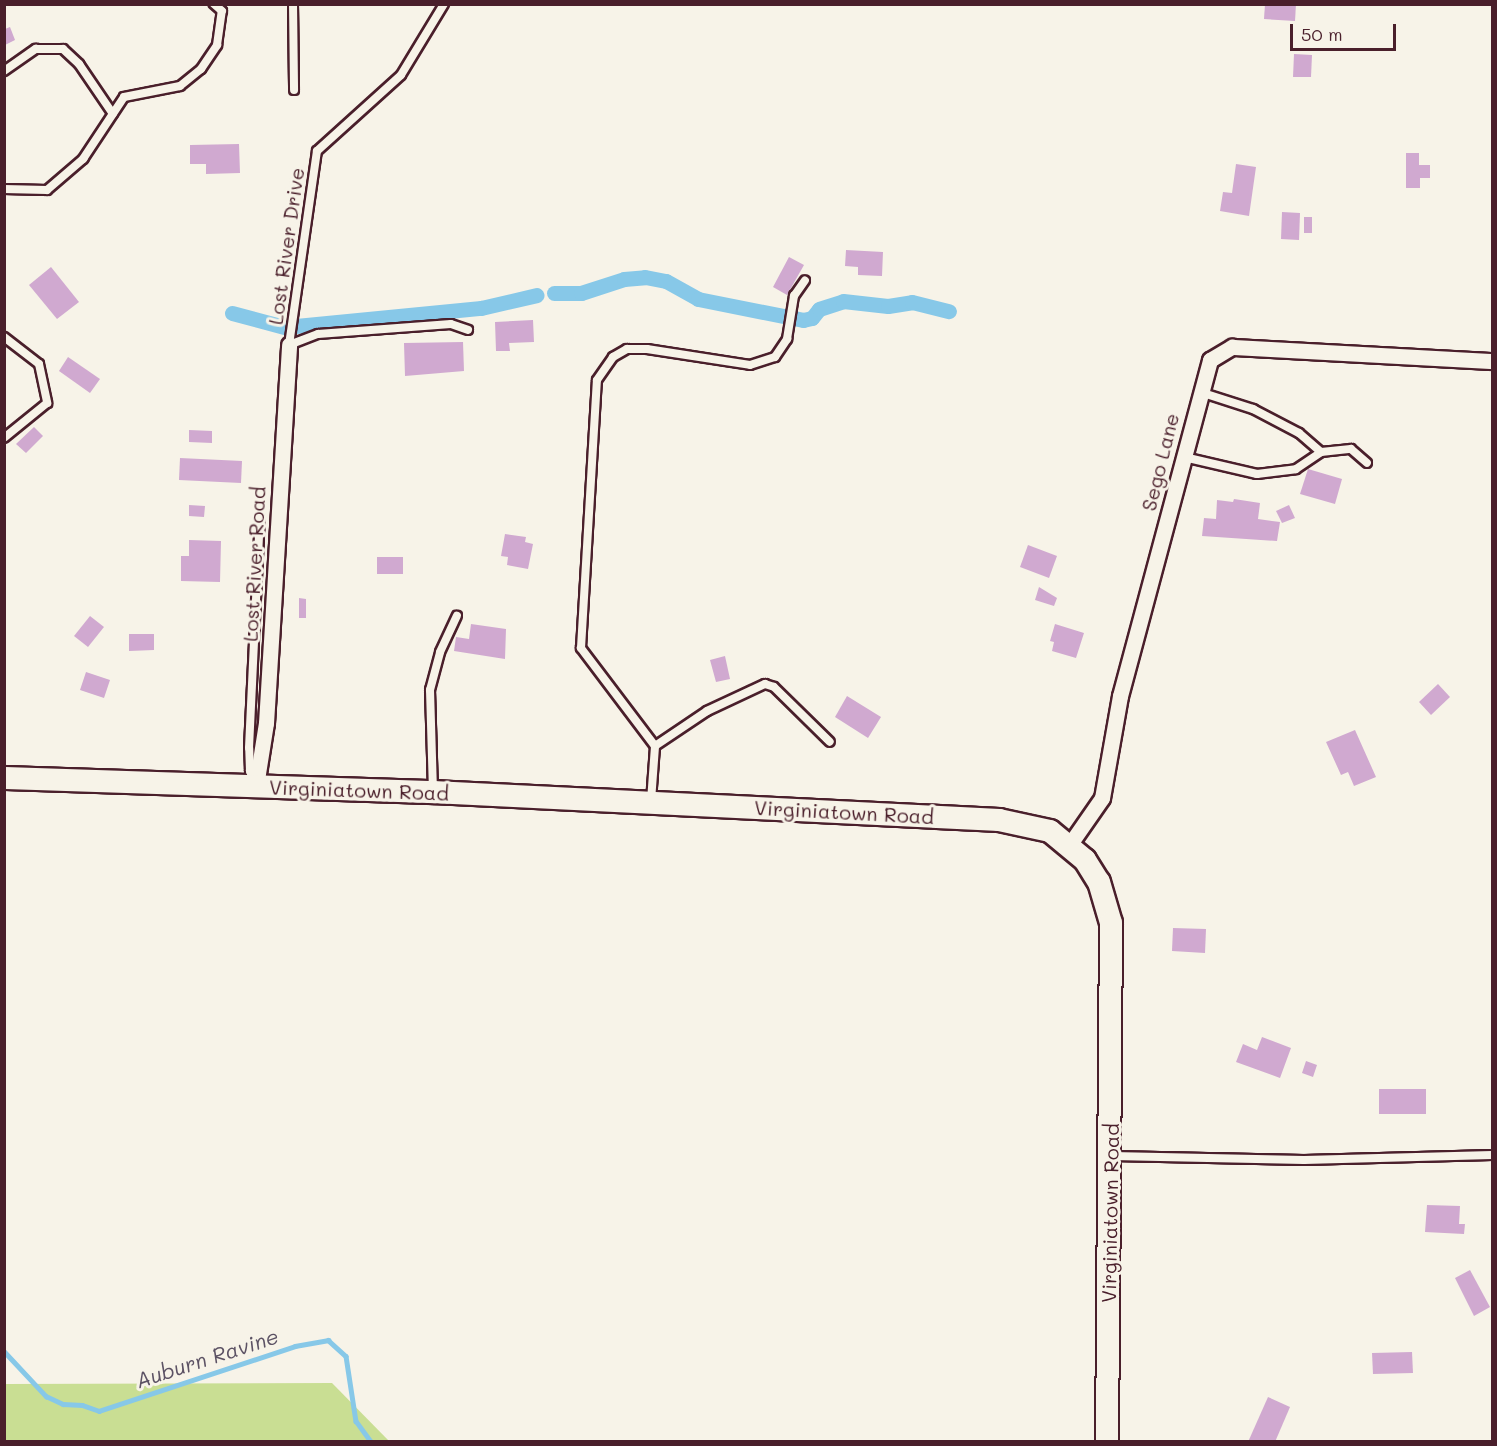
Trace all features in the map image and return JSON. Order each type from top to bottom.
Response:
[{"type":"street","name":"Lost River Road","points":[[256,786],[266,723],[289,345]]},
{"type":"street","name":"Sego Lane","points":[[1070,844],[1102,798],[1120,696],[1199,392],[1210,360],[1232,347],[1492,361]]},
{"type":"street","name":"Virginiatown Road","points":[[4,778],[433,792],[999,820],[1029,824],[1070,844],[1099,882],[1111,924],[1107,1442]]},
{"type":"lane","points":[[4,189],[47,190],[83,159],[124,97],[180,86],[201,69],[217,45],[222,11],[214,4]]},
{"type":"lane","points":[[293,4],[294,90]]},
{"type":"lane","name":"Lost River Drive","points":[[289,345],[317,151],[401,75],[444,4]]},
{"type":"lane","points":[[4,71],[36,50],[63,50],[79,64],[113,114]]},
{"type":"lane","points":[[651,802],[655,746],[581,648],[597,380],[613,357],[627,349],[647,348],[750,365],[775,357],[787,339],[795,296],[805,280]]},
{"type":"lane","points":[[289,345],[318,334],[451,324],[468,330]]},
{"type":"lane","points":[[4,337],[39,364],[48,403],[4,438]]},
{"type":"lane","points":[[1199,392],[1253,409],[1299,434],[1321,452]]},
{"type":"lane","points":[[1182,456],[1257,474],[1296,469],[1321,452],[1352,449],[1367,463]]},
{"type":"lane","points":[[256,786],[250,771],[249,748],[260,518]]},
{"type":"lane","points":[[433,792],[430,690],[440,652],[457,616]]},
{"type":"lane","points":[[655,746],[706,711],[765,684],[774,687],[830,742]]},
{"type":"lane","points":[[1111,1156],[1304,1160],[1492,1155]]},
{"type":"green space","points":[[332,1383],[389,1441],[5,1441],[5,1384]]},
{"type":"building","points":[[1265,4],[1296,4],[1295,21],[1264,19]]},
{"type":"building","points":[[10,27],[15,40],[5,45],[5,29]]},
{"type":"building","points":[[1294,54],[1312,55],[1311,77],[1293,77]]},
{"type":"building","points":[[239,144],[240,173],[206,174],[206,164],[190,164],[190,145]]},
{"type":"building","points":[[1406,153],[1419,153],[1419,165],[1430,165],[1430,178],[1420,178],[1420,188],[1406,188]]},
{"type":"building","points":[[1236,164],[1256,167],[1249,216],[1220,211],[1223,192],[1232,193]]},
{"type":"building","points":[[1282,212],[1300,213],[1299,240],[1281,239]]},
{"type":"building","points":[[1304,217],[1312,217],[1312,233],[1304,233]]},
{"type":"building","points":[[846,250],[883,252],[882,276],[858,275],[858,267],[845,266]]},
{"type":"building","points":[[789,257],[804,265],[787,295],[773,287]]},
{"type":"building","points":[[51,267],[79,302],[57,319],[29,285]]},
{"type":"building","points":[[533,320],[534,342],[509,343],[510,351],[496,351],[495,322]]},
{"type":"building","points":[[463,342],[464,371],[405,376],[404,343]]},
{"type":"building","points":[[68,357],[100,379],[90,393],[59,371]]},
{"type":"building","points":[[34,427],[43,436],[26,453],[16,444]]},
{"type":"building","points":[[189,430],[212,431],[212,443],[189,442]]},
{"type":"building","points":[[180,458],[242,461],[241,483],[179,480]]},
{"type":"building","points":[[1308,469],[1342,479],[1335,504],[1300,494]]},
{"type":"building","points":[[1234,499],[1260,503],[1258,519],[1280,522],[1277,541],[1202,536],[1204,518],[1216,519],[1217,500],[1233,502]]},
{"type":"building","points":[[189,505],[205,506],[204,517],[189,516]]},
{"type":"building","points":[[1289,505],[1295,518],[1282,523],[1276,511]]},
{"type":"building","points":[[505,534],[526,537],[525,542],[533,544],[528,569],[507,565],[508,557],[501,556]]},
{"type":"building","points":[[189,540],[221,541],[220,582],[181,581],[181,556],[189,556]]},
{"type":"building","points":[[1028,545],[1057,556],[1049,578],[1020,567]]},
{"type":"building","points":[[377,557],[403,557],[403,574],[377,574]]},
{"type":"building","points":[[1039,587],[1057,598],[1054,606],[1035,600]]},
{"type":"building","points":[[299,598],[306,599],[306,618],[299,618]]},
{"type":"building","points":[[90,616],[104,627],[88,647],[74,636]]},
{"type":"building","points":[[471,624],[506,629],[505,659],[454,651],[456,637],[469,639]]},
{"type":"building","points":[[1055,624],[1084,633],[1076,658],[1052,651],[1054,642],[1050,641]]},
{"type":"building","points":[[129,634],[154,634],[154,650],[129,651]]},
{"type":"building","points":[[725,656],[730,679],[716,682],[710,660]]},
{"type":"building","points":[[86,672],[110,680],[104,698],[80,690]]},
{"type":"building","points":[[1438,684],[1450,697],[1431,715],[1419,702]]},
{"type":"building","points":[[847,696],[881,717],[868,738],[835,717]]},
{"type":"building","points":[[1355,730],[1376,777],[1354,786],[1348,772],[1341,775],[1326,742]]},
{"type":"building","points":[[1173,928],[1206,929],[1205,953],[1172,951]]},
{"type":"building","points":[[1262,1037],[1291,1048],[1280,1078],[1236,1062],[1243,1044],[1257,1050]]},
{"type":"building","points":[[1306,1061],[1317,1065],[1313,1077],[1302,1073]]},
{"type":"building","points":[[1379,1089],[1426,1089],[1426,1114],[1379,1114]]},
{"type":"building","points":[[1427,1205],[1460,1206],[1459,1224],[1465,1224],[1464,1234],[1425,1232]]},
{"type":"building","points":[[1470,1270],[1490,1307],[1474,1316],[1455,1278]]},
{"type":"building","points":[[1412,1352],[1413,1373],[1373,1374],[1372,1353]]},
{"type":"building","points":[[1268,1397],[1290,1407],[1275,1442],[1248,1442]]},
{"type":"waterway","points":[[554,293],[581,293],[624,279],[645,277],[666,281],[698,299],[803,320],[812,318],[819,309],[843,301],[888,306],[912,302],[949,311]]},
{"type":"waterway","points":[[296,326],[481,308],[537,295]]},
{"type":"waterway","points":[[232,313],[284,327]]},
{"type":"waterway","name":"Auburn Ravine","points":[[4,1351],[46,1396],[63,1404],[82,1405],[99,1411],[295,1346],[328,1340],[346,1356],[356,1421],[371,1442]]}]
